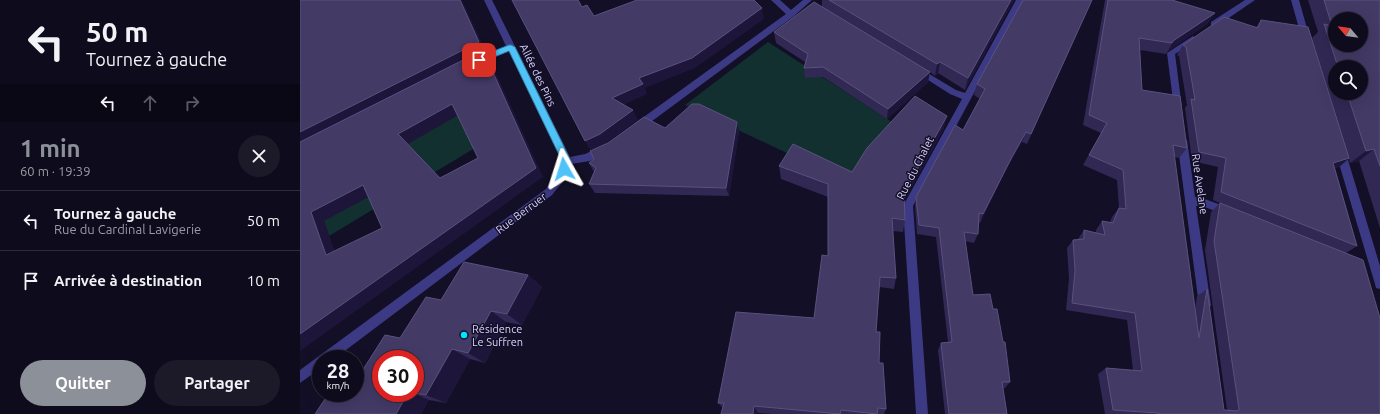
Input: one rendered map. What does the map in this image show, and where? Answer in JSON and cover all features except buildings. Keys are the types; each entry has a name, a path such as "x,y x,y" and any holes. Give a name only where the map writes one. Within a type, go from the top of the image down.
{"street":[{"name":"Allée des Pins","path":"488,0 567,161"},
{"path":"775,0 792,14"},
{"name":"Rue du Chalet","path":"922,414 908,206 1020,0"},
{"path":"1179,116 1171,53 1251,0"},
{"path":"1295,0 1310,51"},
{"path":"628,134 809,3"},
{"path":"465,68 479,60 511,47"},
{"path":"913,67 953,92 966,97"},
{"name":"Rue Avelane","path":"1181,131 1206,311"},
{"path":"1338,142 1378,272 1380,284"},
{"path":"567,161 587,158 615,143"},
{"name":"Rue Berruer","path":"336,350 549,192 561,177 567,161"},
{"path":"1190,201 1202,202 1239,217"},
{"path":"1363,267 1378,272"},
{"path":"300,377 312,368"}],"green space":[{"path":"768,42 923,142 889,201 685,105"},
{"path":"503,90 518,122 329,236 315,194"}],"place":[{"name":"Résidence Le Suffren","path":"464,335"}],"route":[{"path":"479,60 511,47 567,161 564,169"}]}
